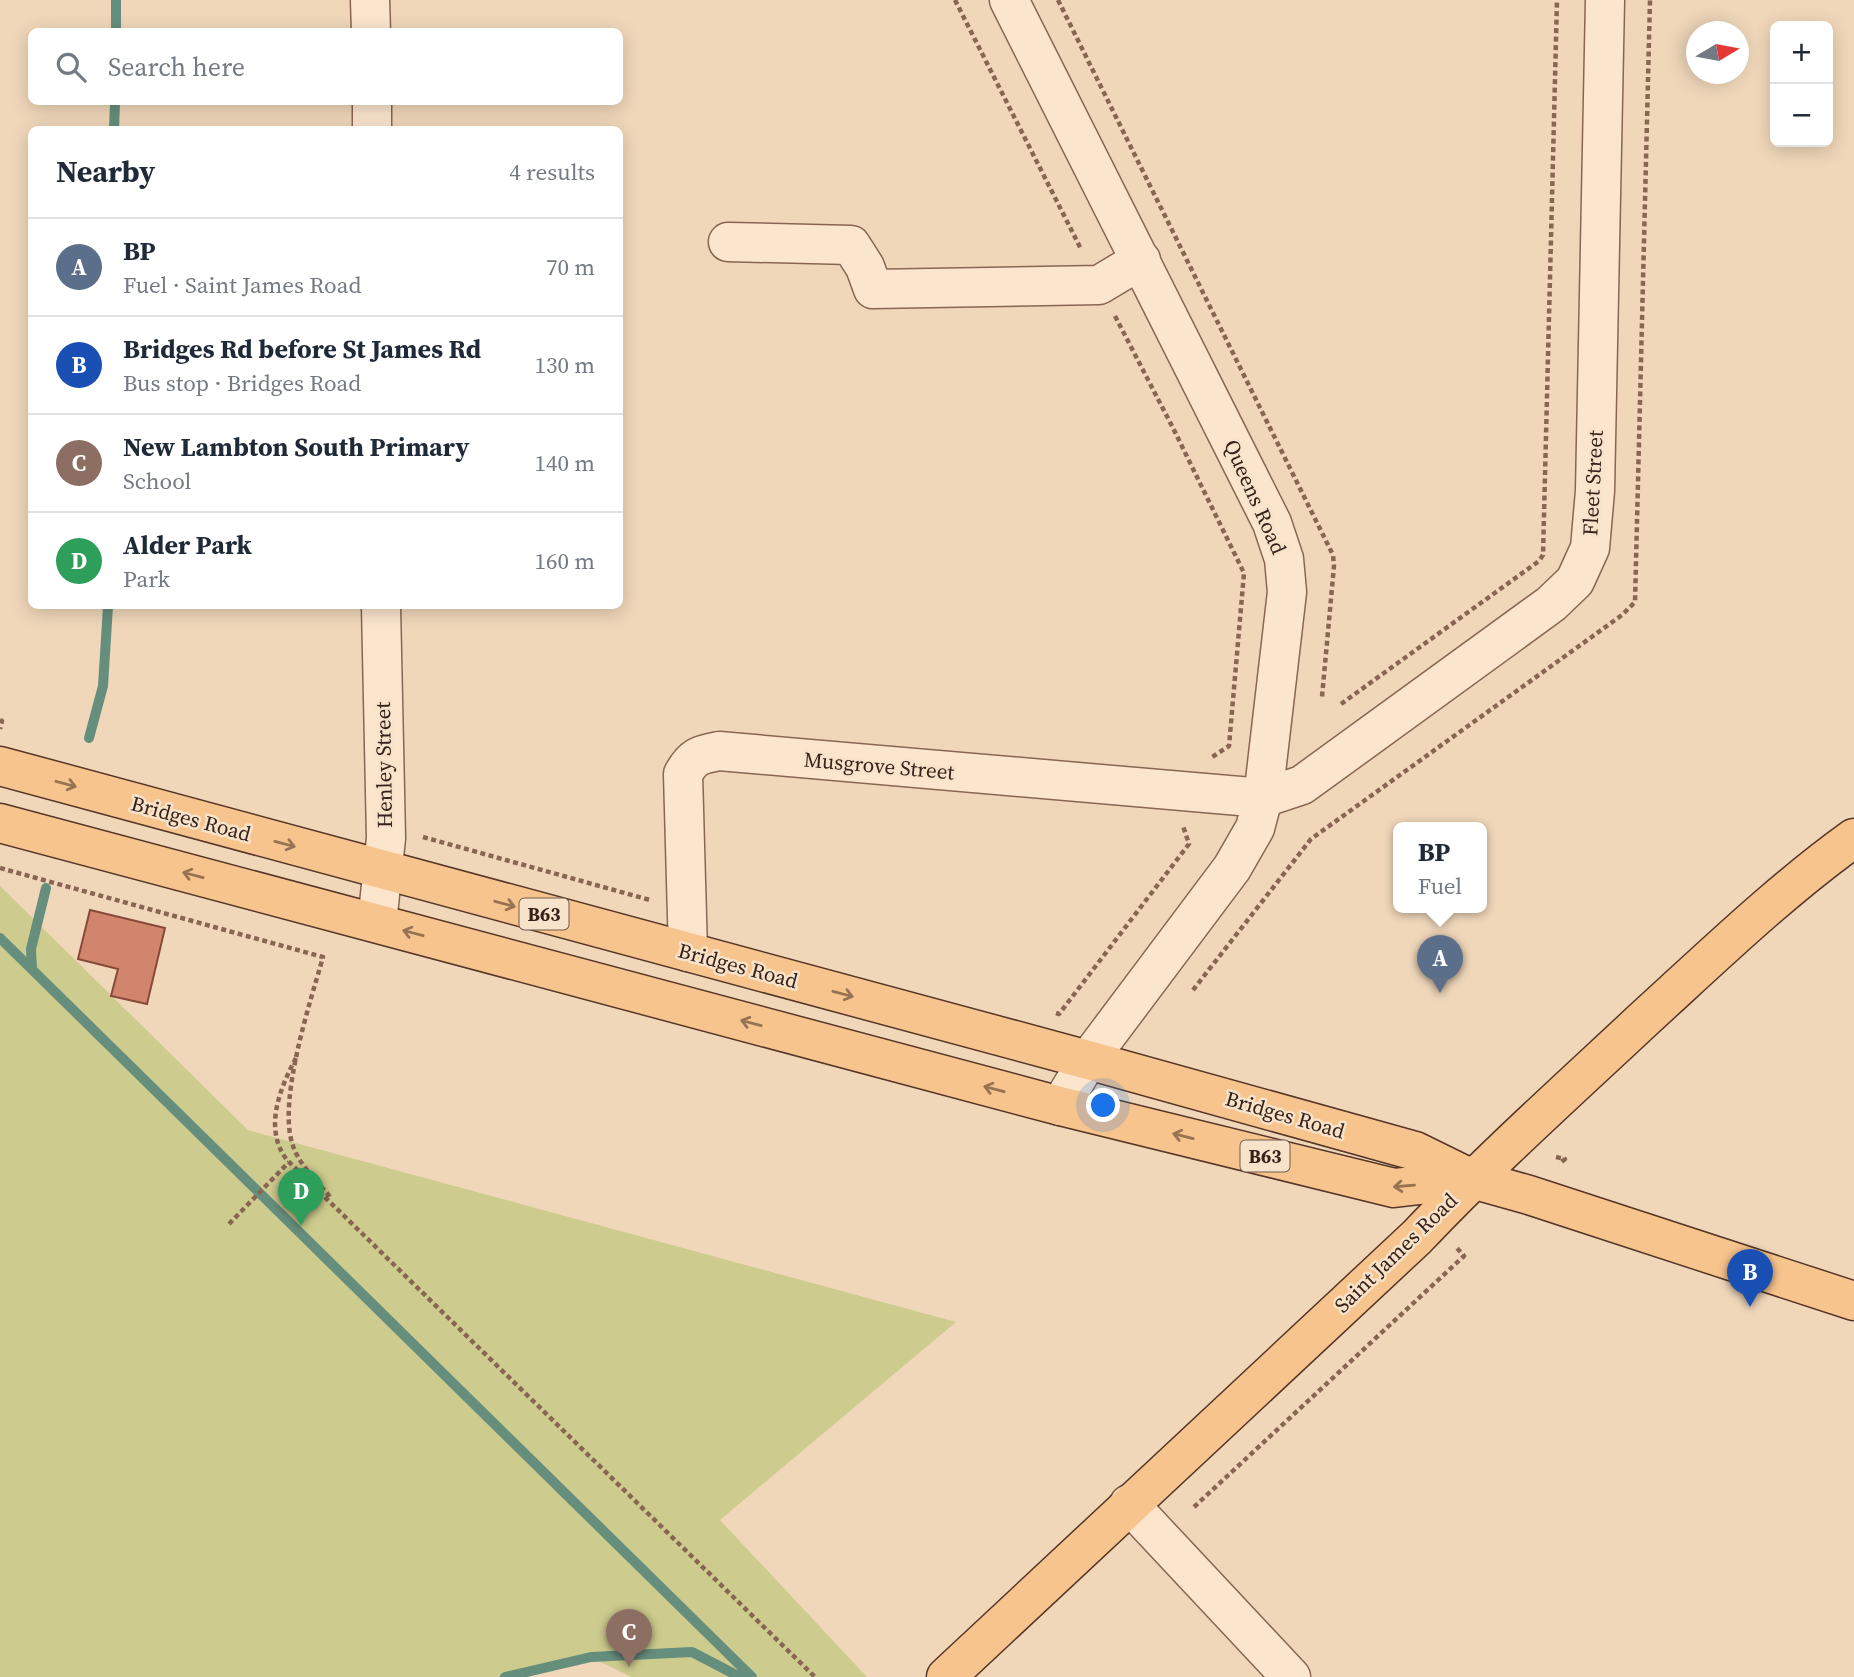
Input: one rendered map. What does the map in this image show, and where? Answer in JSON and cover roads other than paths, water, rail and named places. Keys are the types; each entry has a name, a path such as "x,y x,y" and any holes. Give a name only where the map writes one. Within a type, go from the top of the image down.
{"main road":[{"name":"Bridges Road","path":"0,766 1415,1151 1472,1179 1854,1301"},
{"name":"Bridges Road","path":"0,823 1060,1106 1394,1188 1472,1179"},
{"name":"Saint James Road","path":"946,1677 1417,1237 1472,1179 1738,933 1789,888 1854,838"}],"street":[{"path":"370,0 371,28"},
{"name":"Queens Road","path":"1009,0 1272,523 1284,559 1287,592 1263,798 1255,828 1231,868 1088,1060 1060,1106"},
{"name":"Fleet Street","path":"1263,798 1303,785 1551,604 1575,582 1590,548 1595,491 1605,0"},
{"path":"372,105 372,126"},
{"path":"728,242 851,245 865,267 873,289 1099,285 1141,260"},
{"name":"Henley Street","path":"377,923 384,872 386,828 382,609"},
{"name":"Musgrove Street","path":"688,952 683,774 689,762 700,755 719,751 1263,798"},
{"path":"1129,1504 1291,1677"}],"waterway":[{"path":"116,0 116,28"},
{"path":"114,126 115,105"},
{"path":"89,738 103,686 108,609"},
{"path":"32,969 31,949 46,888"},
{"path":"0,938 752,1677"},
{"path":"505,1677 591,1657 692,1652 740,1677"}],"place":[{"name":"BP","path":"1440,993"},
{"name":"Alder Park","path":"301,1226"},
{"name":"Bridges Rd before St James Rd","path":"1750,1307"},
{"name":"New Lambton South Primary","path":"629,1667"}]}
